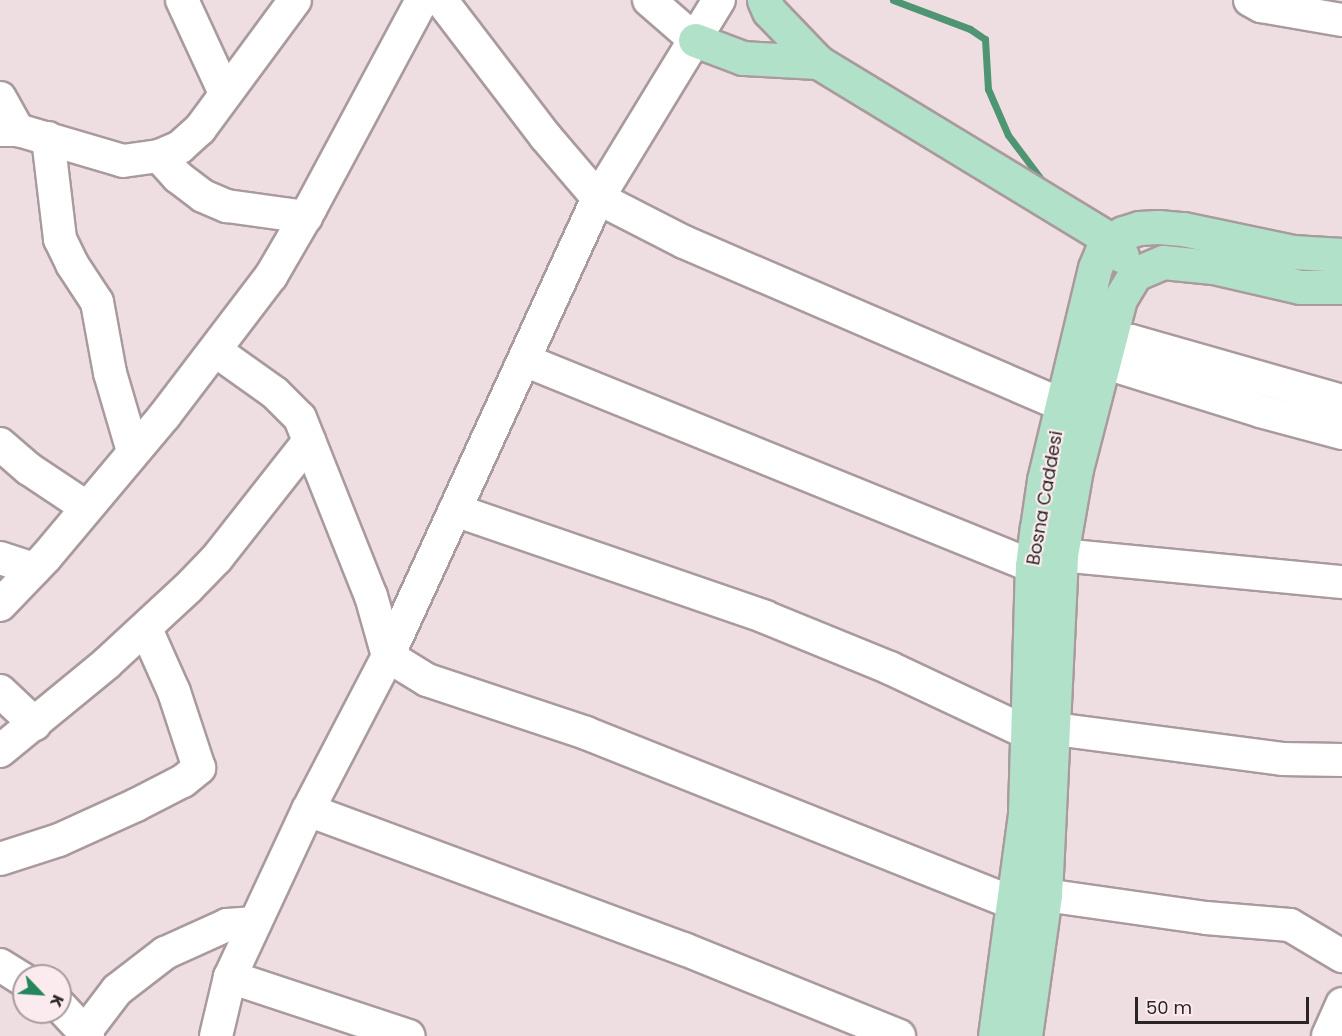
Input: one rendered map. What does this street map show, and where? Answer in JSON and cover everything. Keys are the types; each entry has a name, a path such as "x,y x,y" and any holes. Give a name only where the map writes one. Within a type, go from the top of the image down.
{"main road":[{"path":"764,0 769,11 818,62 1111,240 1135,274 1163,262 1179,262 1300,287 1342,287"},
{"path":"695,40 743,58 818,62"},
{"path":"1111,240 1139,228 1158,227 1183,229 1293,252 1342,255"},
{"name":"Bosna Caddesi","path":"1025,1036 1030,899 1041,731 1046,560 1044,480 1095,268 1102,251 1111,240"},
{"name":"Bosna Caddesi","path":"1046,560 1076,468 1120,299 1135,274"},
{"name":"Bosna Caddesi","path":"995,1036 1030,899"}],"street":[{"path":"182,0 225,93"},
{"path":"0,98 9,130 48,138 123,161 159,156 180,147 200,129 296,0"},
{"path":"0,605 34,569 216,351 271,276 306,217 422,0"},
{"path":"441,0 545,136 598,198 684,242 1062,405"},
{"path":"649,0 695,40"},
{"path":"216,1036 230,977 308,810 388,656 598,198 719,0"},
{"path":"1259,2 1342,20"},
{"path":"48,138 60,239 72,264 97,302 110,373 133,450"},
{"path":"159,156 178,177 203,196 227,206 306,217"},
{"path":"1106,350 1131,341 1342,401"},
{"path":"1106,350 1260,411 1342,433"},
{"path":"216,351 275,393 300,418 371,596 388,656 426,680 586,733 1030,899 1290,925 1342,956"},
{"path":"524,360 1046,560 1342,582"},
{"path":"0,751 146,629 217,558 309,441"},
{"path":"0,444 29,469 86,507"},
{"path":"455,510 765,617 1041,731 1282,759 1342,760"},
{"path":"0,558 34,569"},
{"path":"0,859 58,840 136,805 183,781 199,768 174,692 146,629"},
{"path":"0,691 35,724"},
{"path":"308,810 684,949 899,1036"},
{"path":"72,1018 87,1034 117,990 165,953 227,925 255,923"},
{"path":"230,977 408,1036"},
{"path":"1328,1036 1342,1004"}],"waterway":[{"path":"893,0 970,29 985,39 988,89 1008,135 1044,183"}]}
